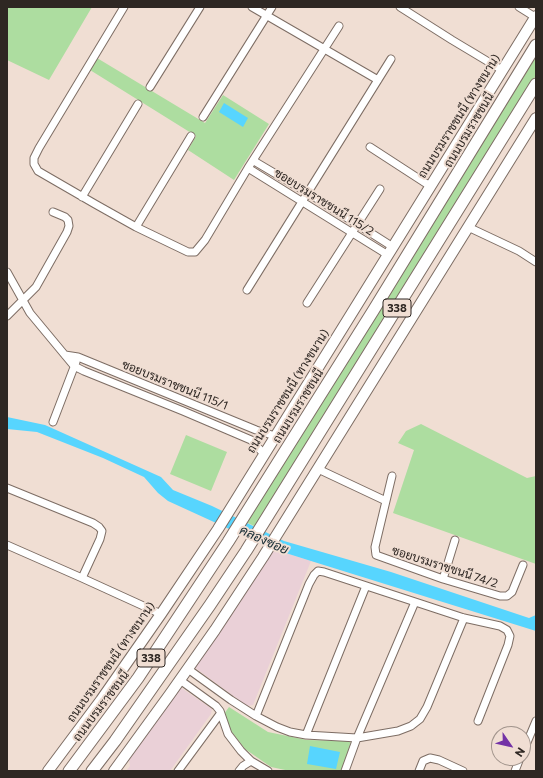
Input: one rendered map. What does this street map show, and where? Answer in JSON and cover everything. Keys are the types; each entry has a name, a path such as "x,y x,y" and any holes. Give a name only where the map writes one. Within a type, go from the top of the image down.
{"highway":[{"name":"ถนนบรมราชชนนี","path":"68,771 138,678 228,542 373,311 536,45"},
{"name":"338","path":"92,771 116,741 246,551 536,84"}],"main road":[{"name":"ถนนบรมราชชนนี (ทางขนาน)","path":"48,771 101,700 218,529 536,17"},
{"name":"338","path":"114,771 188,669 276,537 536,118"}],"street":[{"path":"124,7 39,148 34,158 34,164 38,171 82,197 136,227 188,252 195,252 205,240 248,168 254,161 339,26"},
{"path":"150,88 200,7"},
{"path":"252,7 378,80"},
{"path":"203,117 272,7"},
{"path":"400,7 502,70"},
{"path":"519,7 536,17"},
{"path":"246,290 303,202 391,59"},
{"path":"82,197 138,104"},
{"path":"136,227 191,136"},
{"path":"370,147 430,186"},
{"name":"ซอยบรมราชชนนี 115/2","path":"254,161 357,224 390,251"},
{"name":"ซอยบรมราชชนนี 115/2","path":"248,168 352,232 390,251"},
{"path":"307,303 380,189"},
{"path":"7,316 36,287 67,232 69,226 68,220 65,217 53,212"},
{"path":"468,227 519,251 536,262"},
{"name":"ซอยบรมราชชนนี 115/1","path":"7,272 30,313 74,366 251,440 264,454"},
{"name":"ซอยบรมราชชนนี 115/1","path":"66,355 78,357 256,430 275,436"},
{"path":"53,422 78,357"},
{"path":"119,385 122,375"},
{"path":"174,408 178,398"},
{"path":"251,440 256,430"},
{"path":"318,469 386,501 392,476"},
{"path":"7,488 93,523 99,527 102,531 82,578"},
{"name":"ซอยบรมราชชนนี 74/2","path":"386,501 375,547 376,555 443,579 500,596 507,596 512,592 523,565"},
{"path":"443,579 455,540"},
{"path":"7,546 161,614"},
{"path":"256,716 314,575 318,571 464,618 500,626 507,630 510,636 508,645 478,721"},
{"path":"306,735 366,586"},
{"path":"345,771 357,738 415,602"},
{"path":"188,669 256,716 290,732 306,735 357,738 398,731 411,726 420,718 427,707 464,618"},
{"path":"180,680 216,706 220,711 228,734 241,751 251,761 268,771"},
{"path":"216,706 224,695"},
{"path":"178,771 220,714"},
{"path":"531,733 536,721"},
{"path":"418,771 423,761 430,758 439,760 463,771"},
{"path":"239,771 243,766 251,761"}],"shaded area":[{"path":"273,549 311,561 253,705 247,706 194,667"},
{"path":"180,687 212,709 211,714 170,771 126,771 130,766 129,760"}],"green space":[{"path":"7,7 92,7 49,80 7,60"},
{"path":"536,57 536,75 256,527 246,522"},
{"path":"97,58 205,123 223,95 269,124 234,180 188,150 196,136 90,70"},
{"path":"421,424 527,478 536,476 536,564 393,513 414,450 398,443 406,431"},
{"path":"186,435 227,452 211,491 170,474"},
{"path":"229,707 268,732 307,740 351,741 343,770 290,771 271,767 245,749 221,718"}],"water":[{"path":"224,103 248,118 243,127 219,112"},
{"name":"คลองซอย","path":"7,417 45,425 161,477 173,490 212,506 284,541 391,572 529,618 536,615 536,631 273,549 168,501 158,493 144,477 103,458 37,432 7,429"},
{"path":"310,746 340,752 336,769 307,764"}]}
